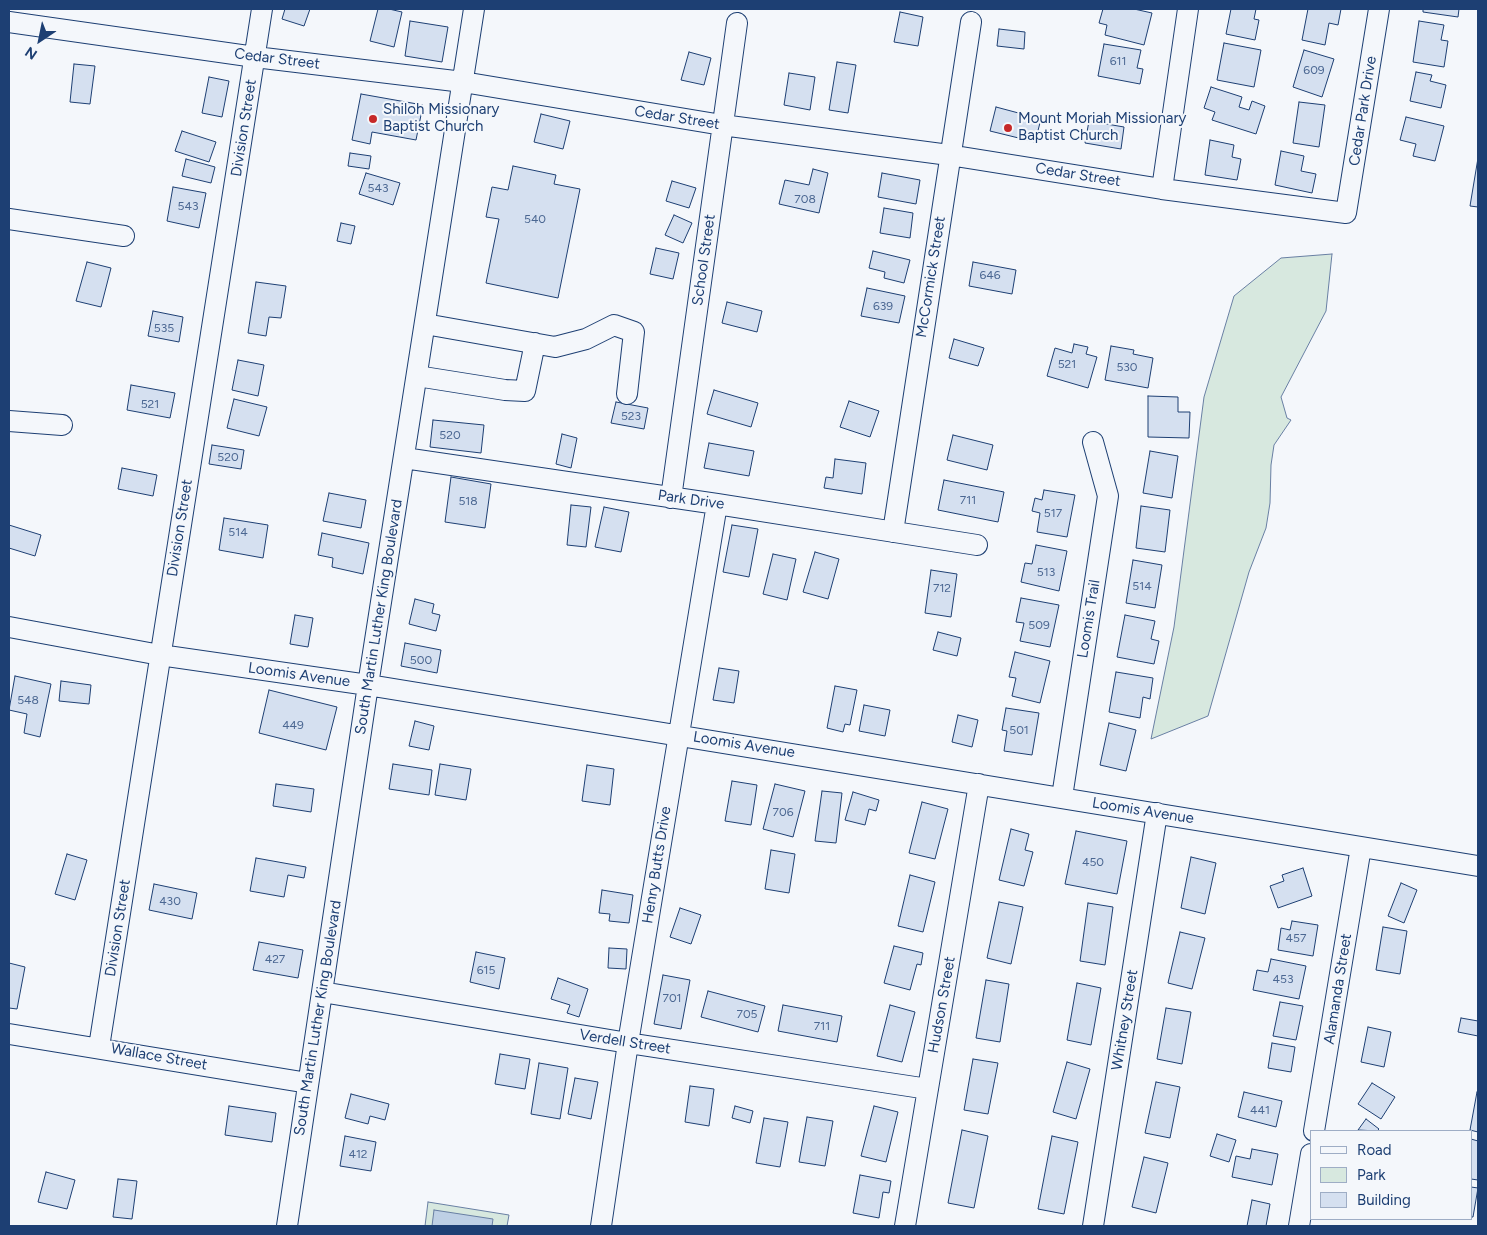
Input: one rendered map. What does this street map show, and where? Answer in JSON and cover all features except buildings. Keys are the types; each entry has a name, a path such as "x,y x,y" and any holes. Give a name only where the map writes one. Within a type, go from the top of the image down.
{"street":[{"name":"Division Street","path":"99,1047 262,9"},
{"name":"South Martin Luther King Boulevard","path":"287,1226 368,685 474,9"},
{"path":"1162,189 1188,9"},
{"name":"Cedar Park Drive","path":"1346,213 1379,9"},
{"name":"Cedar Street","path":"9,22 255,57 463,82 722,125 949,155 1162,189 1346,213"},
{"name":"McCormick Street","path":"893,532 949,155 971,22"},
{"name":"School Street","path":"671,498 737,23"},
{"path":"9,219 124,236"},
{"path":"425,324 554,347 586,339 614,325 634,332 627,394"},
{"path":"417,376 505,390 525,391 534,343"},
{"path":"9,421 62,425"},
{"name":"Loomis Trail","path":"1062,798 1108,496 1093,442"},
{"name":"Park Drive","path":"404,458 977,544"},
{"name":"Henry Butts Drive","path":"601,1226 628,1043 717,504"},
{"name":"Loomis Avenue","path":"9,627 160,655 368,685 678,734 1478,866"},
{"name":"Hudson Street","path":"905,1226 979,784"},
{"name":"Whitney Street","path":"1093,1226 1156,813"},
{"name":"Alamanda Street","path":"1314,1130 1361,847"},
{"name":"Verdell Street","path":"322,992 628,1043 928,1089"},
{"name":"Wallace Street","path":"9,1034 99,1047 308,1083"},
{"path":"1299,1226 1310,1160"}],"green space":[{"path":"1332,254 1326,311 1281,397 1287,418 1291,420 1274,445 1271,465 1270,503 1266,528 1249,572 1208,716 1151,739 1174,627 1204,397 1234,296 1281,258"},
{"path":"428,1202 509,1215 507,1226 425,1226"}],"water":[{"path":"434,1210 493,1219 492,1226 432,1226"}],"place":[{"name":"Shiloh Missionary Baptist Church","path":"373,119"},
{"name":"Mount Moriah Missionary Baptist Church","path":"1008,128"}]}
